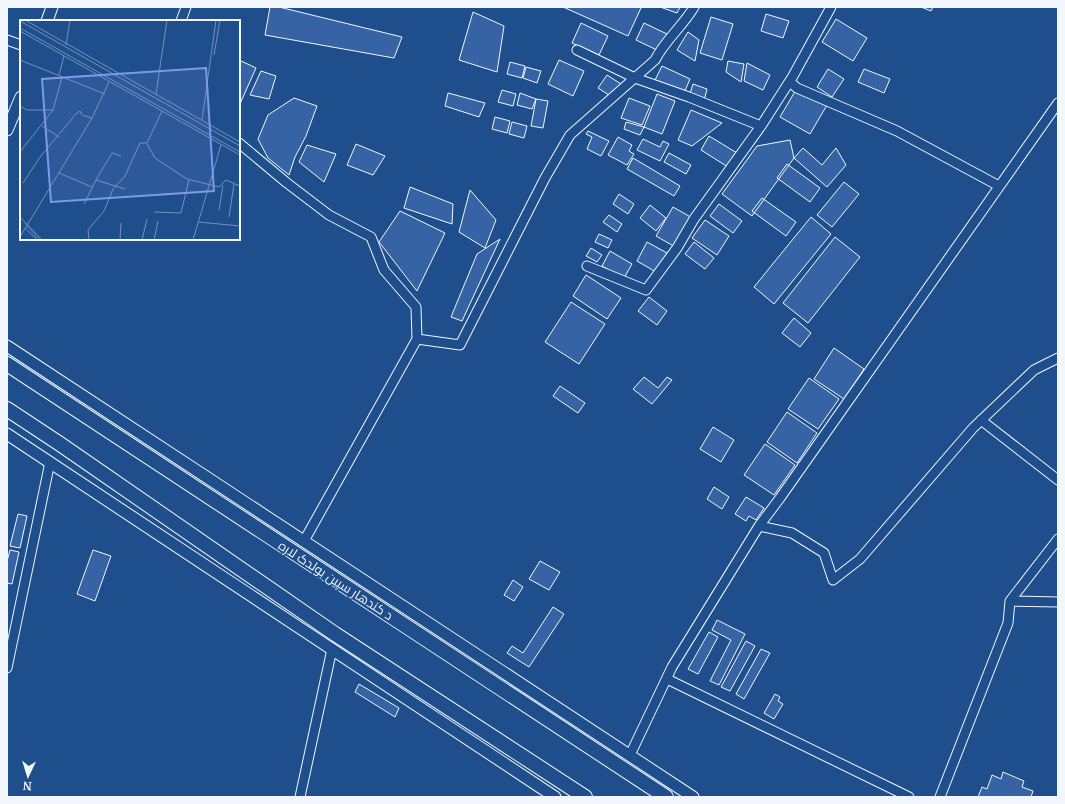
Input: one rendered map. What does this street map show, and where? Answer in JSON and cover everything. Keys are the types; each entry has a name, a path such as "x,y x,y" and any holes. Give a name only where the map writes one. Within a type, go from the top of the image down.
{"highway":[{"name":"د کندهار سپین بولدک لاره","path":"7,364 666,797"},
{"path":"7,409 335,634 585,797"}],"street":[{"path":"47,20 52,7"},
{"path":"181,20 186,7"},
{"path":"417,339 460,345 545,178 570,135 655,60 659,52 694,7"},
{"path":"587,266 646,290 677,248 694,219 761,126 790,82 830,7"},
{"path":"7,40 20,45"},
{"path":"577,50 635,78 689,97 761,126"},
{"path":"790,82 797,88 897,131 999,186"},
{"path":"7,130 20,99"},
{"path":"630,756 672,667 759,526 1058,102"},
{"path":"240,144 330,216 371,237 384,270 416,307 417,339 304,541"},
{"path":"7,346 693,797"},
{"path":"759,526 792,533 824,553 833,580 860,560 981,420 1034,370 1058,358"},
{"path":"981,420 1058,480"},
{"path":"7,434 555,797"},
{"path":"7,668 50,462"},
{"path":"940,797 1008,623 1010,601 1058,539"},
{"path":"1010,601 1058,602"},
{"path":"300,797 332,649"},
{"path":"667,678 909,797"}],"building":[{"path":"270,7 279,7 402,37 394,58 265,35"},
{"path":"563,7 640,7 641,8 628,36"},
{"path":"660,7 680,7 677,13"},
{"path":"921,7 933,7 931,11"},
{"path":"473,12 504,26 497,72 459,60"},
{"path":"766,14 789,21 783,38 761,31"},
{"path":"711,17 733,24 722,60 700,53"},
{"path":"836,19 867,38 853,61 822,42"},
{"path":"581,23 608,36 599,55 572,43"},
{"path":"644,23 667,34 659,51 636,40"},
{"path":"688,32 699,40 695,61 677,50"},
{"path":"240,60 256,68 240,104"},
{"path":"559,60 584,71 573,96 548,84"},
{"path":"728,61 744,64 741,82 726,72"},
{"path":"510,62 525,66 522,78 507,74"},
{"path":"747,63 770,75 763,90 744,81"},
{"path":"662,66 690,79 684,93 655,80"},
{"path":"526,67 541,71 537,83 523,78"},
{"path":"828,69 844,79 832,97 817,87"},
{"path":"864,69 890,79 884,93 858,82"},
{"path":"261,71 276,76 269,99 250,95"},
{"path":"607,75 621,84 612,97 598,88"},
{"path":"693,84 707,89 704,101 689,97"},
{"path":"797,88 827,105 810,134 780,117"},
{"path":"502,90 516,94 513,106 498,102"},
{"path":"448,93 485,103 479,117 445,106"},
{"path":"520,93 536,99 532,109 517,105"},
{"path":"657,94 675,101 662,134 644,127"},
{"path":"294,98 317,106 306,136 295,157 289,175 268,158 258,139 268,115"},
{"path":"629,98 650,106 642,125 621,118"},
{"path":"536,99 548,101 543,128 531,126"},
{"path":"691,110 722,123 692,146 678,140"},
{"path":"495,117 510,121 507,133 492,129"},
{"path":"512,122 527,126 524,138 509,134"},
{"path":"626,122 644,127 640,135 624,129"},
{"path":"588,131 609,141 601,156 587,149 592,137 586,134"},
{"path":"709,136 737,153 728,167 701,150"},
{"path":"618,137 632,145 629,151 634,154 627,165 608,155"},
{"path":"643,139 660,147 663,141 669,144 660,161 637,150"},
{"path":"790,140 794,158 752,216 722,194 757,146"},
{"path":"356,144 385,156 373,175 347,165"},
{"path":"307,145 336,154 324,182 299,162"},
{"path":"803,148 822,165 836,148 846,165 827,187 794,158"},
{"path":"669,153 691,165 686,174 664,162"},
{"path":"633,158 680,186 674,196 627,169"},
{"path":"787,164 820,188 810,202 777,178"},
{"path":"844,182 859,194 832,227 817,215"},
{"path":"410,187 453,204 452,224 404,208"},
{"path":"470,190 496,220 485,248 459,232"},
{"path":"619,194 634,204 628,214 613,204"},
{"path":"762,198 796,222 786,236 752,211"},
{"path":"719,204 742,221 733,233 710,216"},
{"path":"650,205 666,218 656,231 640,218"},
{"path":"673,207 694,219 677,248 656,236"},
{"path":"400,211 445,233 417,291 379,242"},
{"path":"609,215 622,224 617,232 603,222"},
{"path":"811,217 831,234 774,304 754,287"},
{"path":"705,220 729,236 717,255 692,238"},
{"path":"599,234 612,240 608,248 595,242"},
{"path":"835,237 860,257 808,323 783,303"},
{"path":"500,239 462,321 451,317 477,254"},
{"path":"647,242 667,253 656,272 637,261"},
{"path":"694,242 714,258 705,269 685,254"},
{"path":"591,248 602,255 597,262 586,256"},
{"path":"610,251 632,264 624,278 602,266"},
{"path":"586,275 621,298 607,319 573,296"},
{"path":"649,297 667,311 657,325 638,311"},
{"path":"571,302 605,324 579,364 545,342"},
{"path":"794,318 811,333 800,347 782,333"},
{"path":"834,348 864,369 844,399 814,379"},
{"path":"644,377 658,388 667,377 672,380 652,404 633,389"},
{"path":"809,378 839,399 818,429 788,409"},
{"path":"560,386 585,403 578,413 553,396"},
{"path":"787,412 817,433 797,463 767,442"},
{"path":"713,427 734,440 721,462 700,449"},
{"path":"765,444 795,465 774,495 744,475"},
{"path":"714,487 729,497 722,509 707,499"},
{"path":"746,497 764,508 756,520 749,516 746,521 735,514"},
{"path":"18,514 27,516 20,548 10,546"},
{"path":"10,550 19,552 12,584 7,583 7,561"},
{"path":"93,550 111,556 95,601 77,594"},
{"path":"540,561 560,572 549,590 529,579"},
{"path":"513,580 523,587 514,601 504,595"},
{"path":"553,607 564,614 529,667 507,653 512,646 523,653"},
{"path":"717,620 745,634 719,685 710,681 731,640 712,630"},
{"path":"709,632 718,637 698,674 688,669"},
{"path":"746,641 755,646 730,691 721,687"},
{"path":"761,649 770,653 744,699 736,694"},
{"path":"359,684 399,708 395,717 355,692"},
{"path":"775,694 780,697 778,701 783,704 774,719 764,713"},
{"path":"1003,772 1024,781 1022,787 1033,791 1031,797 978,797 982,787 987,789 992,775 1001,779"}]}
